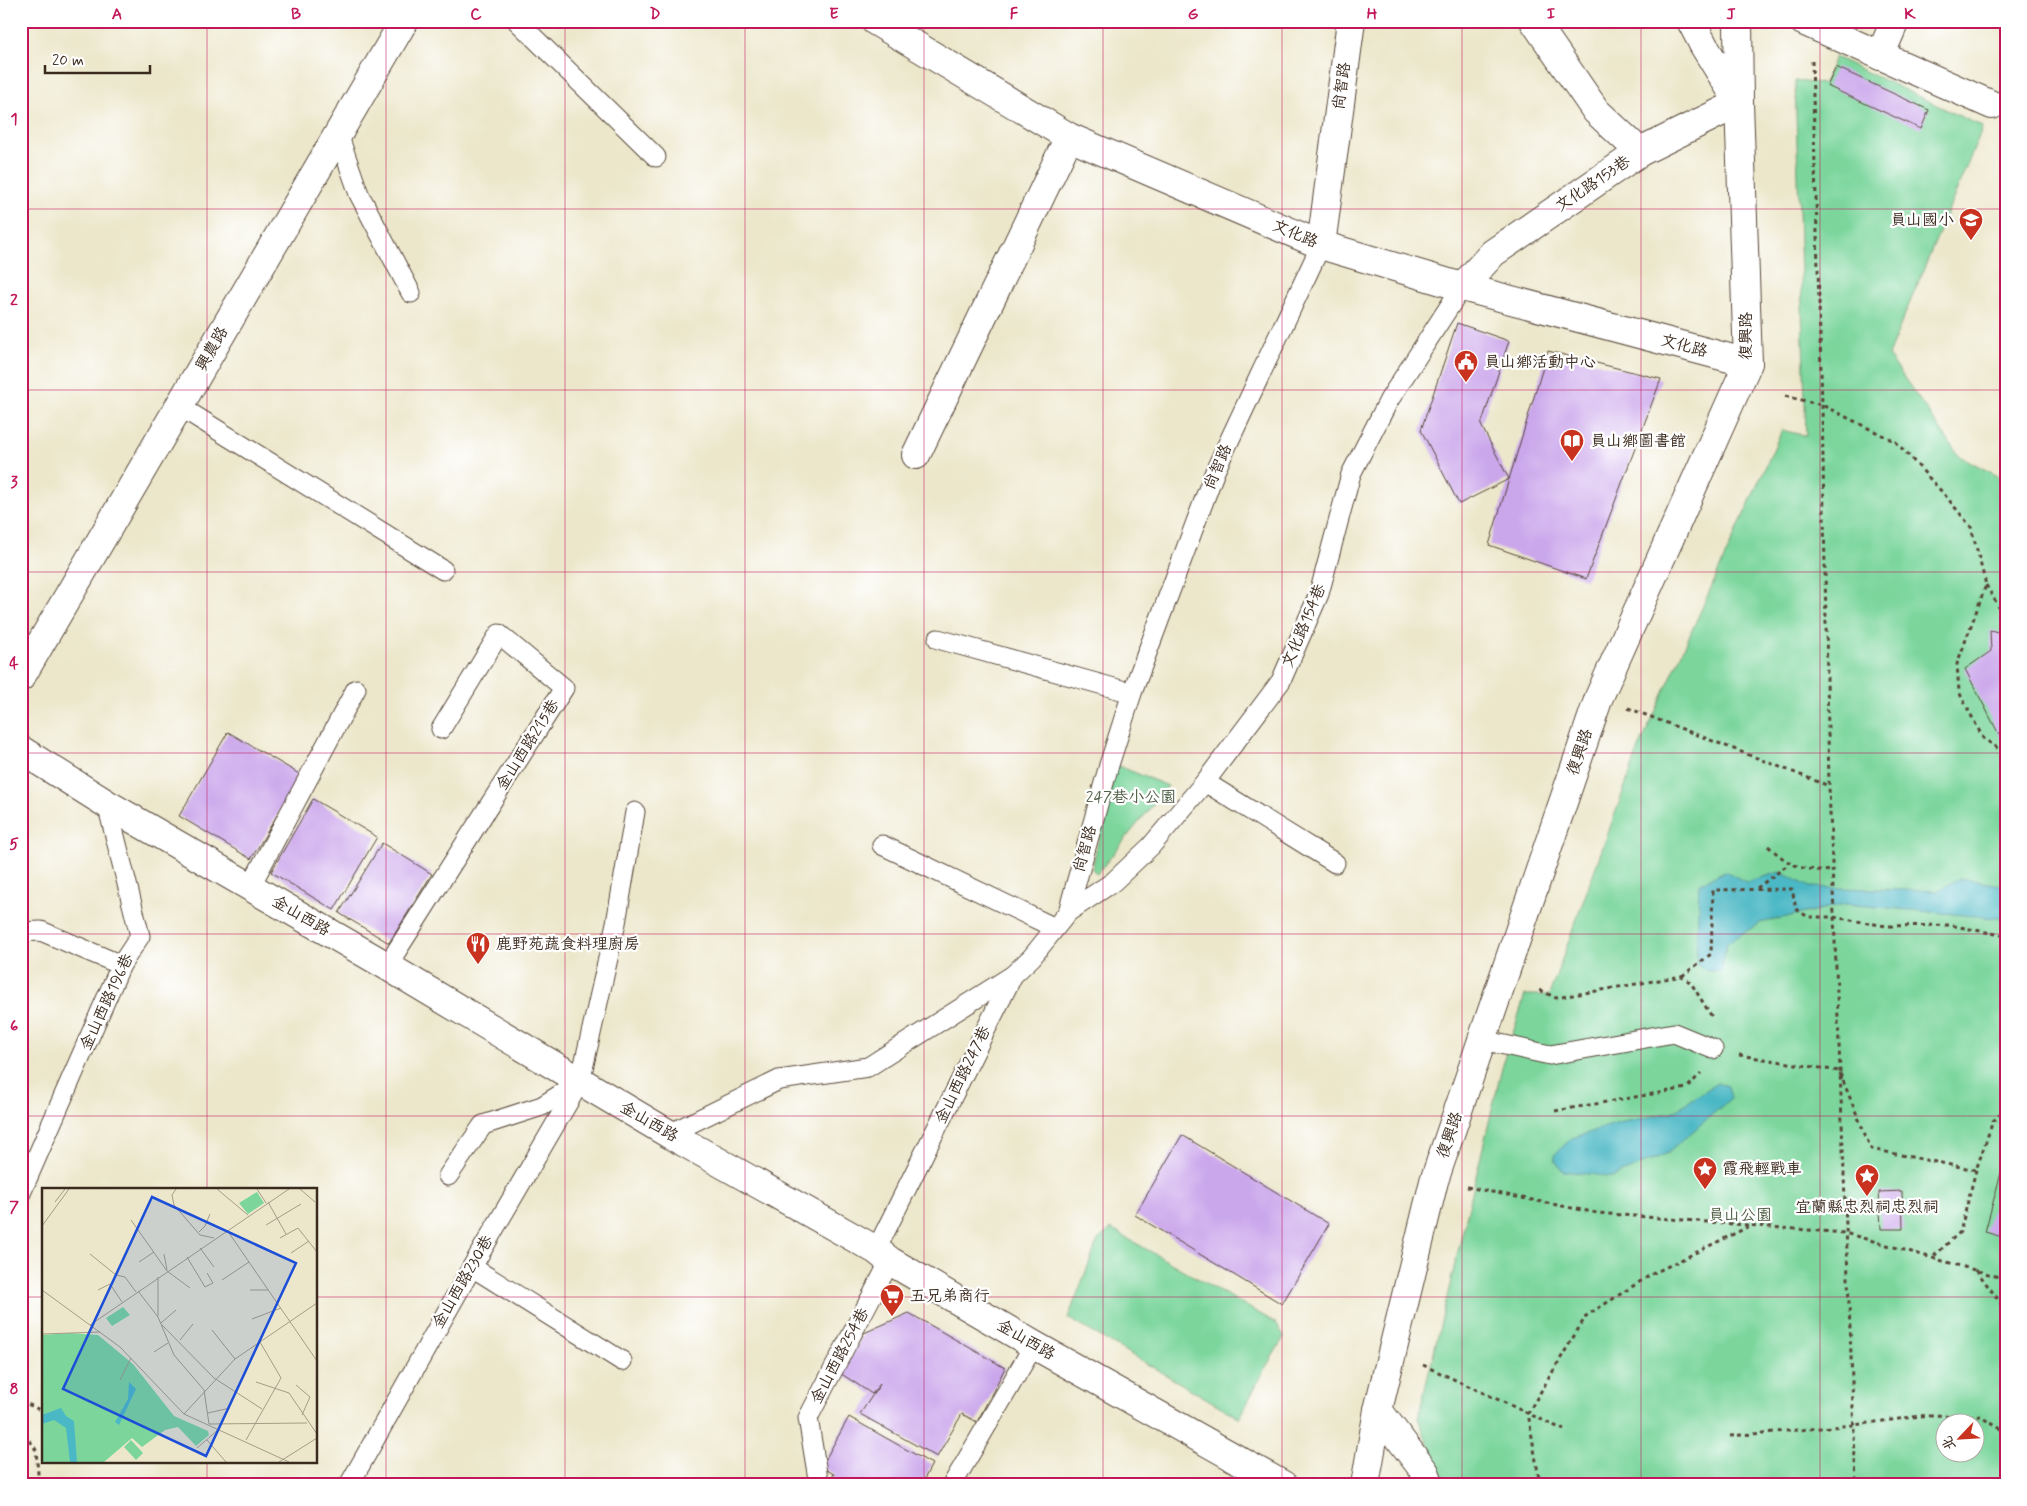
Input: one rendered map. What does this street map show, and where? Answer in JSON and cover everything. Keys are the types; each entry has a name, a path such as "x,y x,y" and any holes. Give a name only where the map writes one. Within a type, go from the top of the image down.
{"street":[{"name":"興農路","path":"21,677 404,21"},
{"name":"文化路","path":"875,21 1069,137 1321,245 1462,287 1748,363"},
{"name":"尚智路","path":"1321,245 1351,21"},
{"path":"1534,21 1596,111 1640,152"},
{"path":"1692,21 1704,46 1739,103"},
{"name":"復興路","path":"1365,1485 1378,1410 1434,1181 1599,696 1748,363 1738,21"},
{"path":"1804,21 1992,105"},
{"path":"1880,56 1895,21"},
{"name":"文化路153巷","path":"1462,287 1493,253 1640,152 1739,103"},
{"path":"916,455 1069,137"},
{"name":"金山西路","path":"21,750 107,804 387,966 669,1134 883,1255 1034,1345 1283,1485"},
{"path":"1378,1410 1425,1472 1430,1485"}],"lane":[{"path":"517,21 656,157"},
{"path":"338,134 359,194 410,293"},
{"name":"尚智路","path":"1068,912 1109,765 1132,693 1215,472 1321,245"},
{"name":"文化路154巷","path":"1068,912 1113,882 1152,846 1205,782 1281,681 1319,594 1351,474 1389,400 1462,287"},
{"path":"179,406 443,570"},
{"name":"金山西路215巷","path":"387,966 564,688 499,634 441,729"},
{"path":"938,639 1132,693"},
{"path":"250,887 356,689"},
{"path":"1205,782 1335,863"},
{"name":"金山西路196巷","path":"21,1193 121,965 140,936 107,804"},
{"name":"金山西路230巷","path":"350,1485 472,1267 580,1082 616,923 635,812"},
{"path":"882,845 1055,928"},
{"name":"金山西路247巷","path":"883,1255 1013,975 1032,957 1068,912"},
{"path":"21,932 41,931 121,965"},
{"path":"669,1134 779,1080 868,1067 1013,975"},
{"path":"1482,1040 1550,1055 1674,1033 1713,1049"},
{"path":"448,1176 483,1125 542,1106 580,1082"},
{"name":"金山西路254巷","path":"819,1485 808,1418 883,1255"},
{"path":"472,1267 622,1361"},
{"path":"952,1485 1034,1345"}],"path":[{"path":"1805,57 1812,60 1822,405 1831,872 1856,1485"},
{"path":"1785,396 1822,405 1896,442 1944,494 1971,527 1986,585 2000,609 2006,611"},
{"path":"1986,585 1957,664 1959,692 1983,738 2006,754"},
{"path":"1599,696 1829,786"},
{"path":"1768,846 1789,864 1809,870 1831,872"},
{"path":"1756,888 1789,864"},
{"path":"1682,976 1711,954 1713,890 1792,889 1796,909 1808,917 1833,917 1886,926 1949,925 2006,936"},
{"path":"1713,1049 1839,1071"},
{"path":"1839,1071 1871,1149 1976,1170"},
{"path":"1934,1257 1960,1232 1976,1170 1993,1122 2006,1110"},
{"path":"1434,1181 1596,1213 1845,1233 2006,1279"},
{"path":"1540,1485 1528,1413 1586,1316 1652,1274 1753,1225"},
{"path":"1975,1270 2006,1310"},
{"path":"1423,1365 1564,1430"},
{"path":"21,1401 42,1411"},
{"path":"1730,1436 1854,1424 1928,1414 1980,1416 2006,1432"},
{"path":"21,1427 36,1450 39,1485"}],"green space":[{"name":"員山公園","path":"1835,57 1983,127 1888,355 1959,456 2006,480 2006,1485 1444,1485 1418,1418 1502,1068 1525,995 1549,995 1639,748 1782,430 1806,436 1795,81 1824,84"},
{"name":"247巷小公園","path":"1116,765 1168,786 1097,874 1092,869"},
{"path":"1111,1229 1276,1323 1284,1337 1260,1377 1240,1418 1068,1318 1098,1240"}],"water":[{"path":"1725,871 1746,882 1780,872 1810,887 1938,891 1959,878 2006,886 2006,919 1845,904 1760,923 1727,943 1721,971 1706,971 1696,964 1699,884"},
{"path":"1717,1083 1728,1086 1731,1098 1668,1153 1613,1177 1563,1171 1555,1161 1554,1155 1572,1138 1618,1123 1673,1112"}],"building":[{"path":"1836,67 1929,110 1921,129 1827,86"},
{"name":"員山鄉活動中心","path":"1457,323 1509,341 1481,425 1509,479 1459,504 1421,430"},
{"name":"員山鄉圖書館","path":"1548,351 1661,379 1586,579 1489,545"},
{"path":"1990,630 2006,634 2006,748 1965,669 1991,651"},
{"path":"228,732 301,775 251,859 179,816"},
{"path":"313,799 377,837 334,910 271,872"},
{"path":"382,843 432,874 389,943 339,913"},
{"path":"2006,1118 2006,1136 1999,1122"},
{"path":"1182,1135 1329,1224 1282,1304 1135,1215"},
{"path":"2002,1169 2006,1170 2006,1238 1985,1232"},
{"path":"1902,1191 1903,1229 1881,1229 1879,1192"},
{"path":"909,1313 1005,1368 977,1422 962,1414 937,1457 860,1414 880,1384 872,1394 840,1373 864,1333"},
{"path":"849,1417 932,1464 921,1485 828,1485 834,1474 821,1467"}],"place":[{"name":"員山國小","path":"1971,241"},
{"name":"員山鄉活動中心","path":"1466,383"},
{"name":"員山鄉圖書館","path":"1572,462"},
{"name":"鹿野苑蔬食料理廚房","path":"478,965"},
{"name":"霞飛輕戰車","path":"1705,1190"},
{"name":"宜蘭縣忠烈祠忠烈祠","path":"1867,1197"},
{"name":"五兄弟商行","path":"892,1317"}]}
